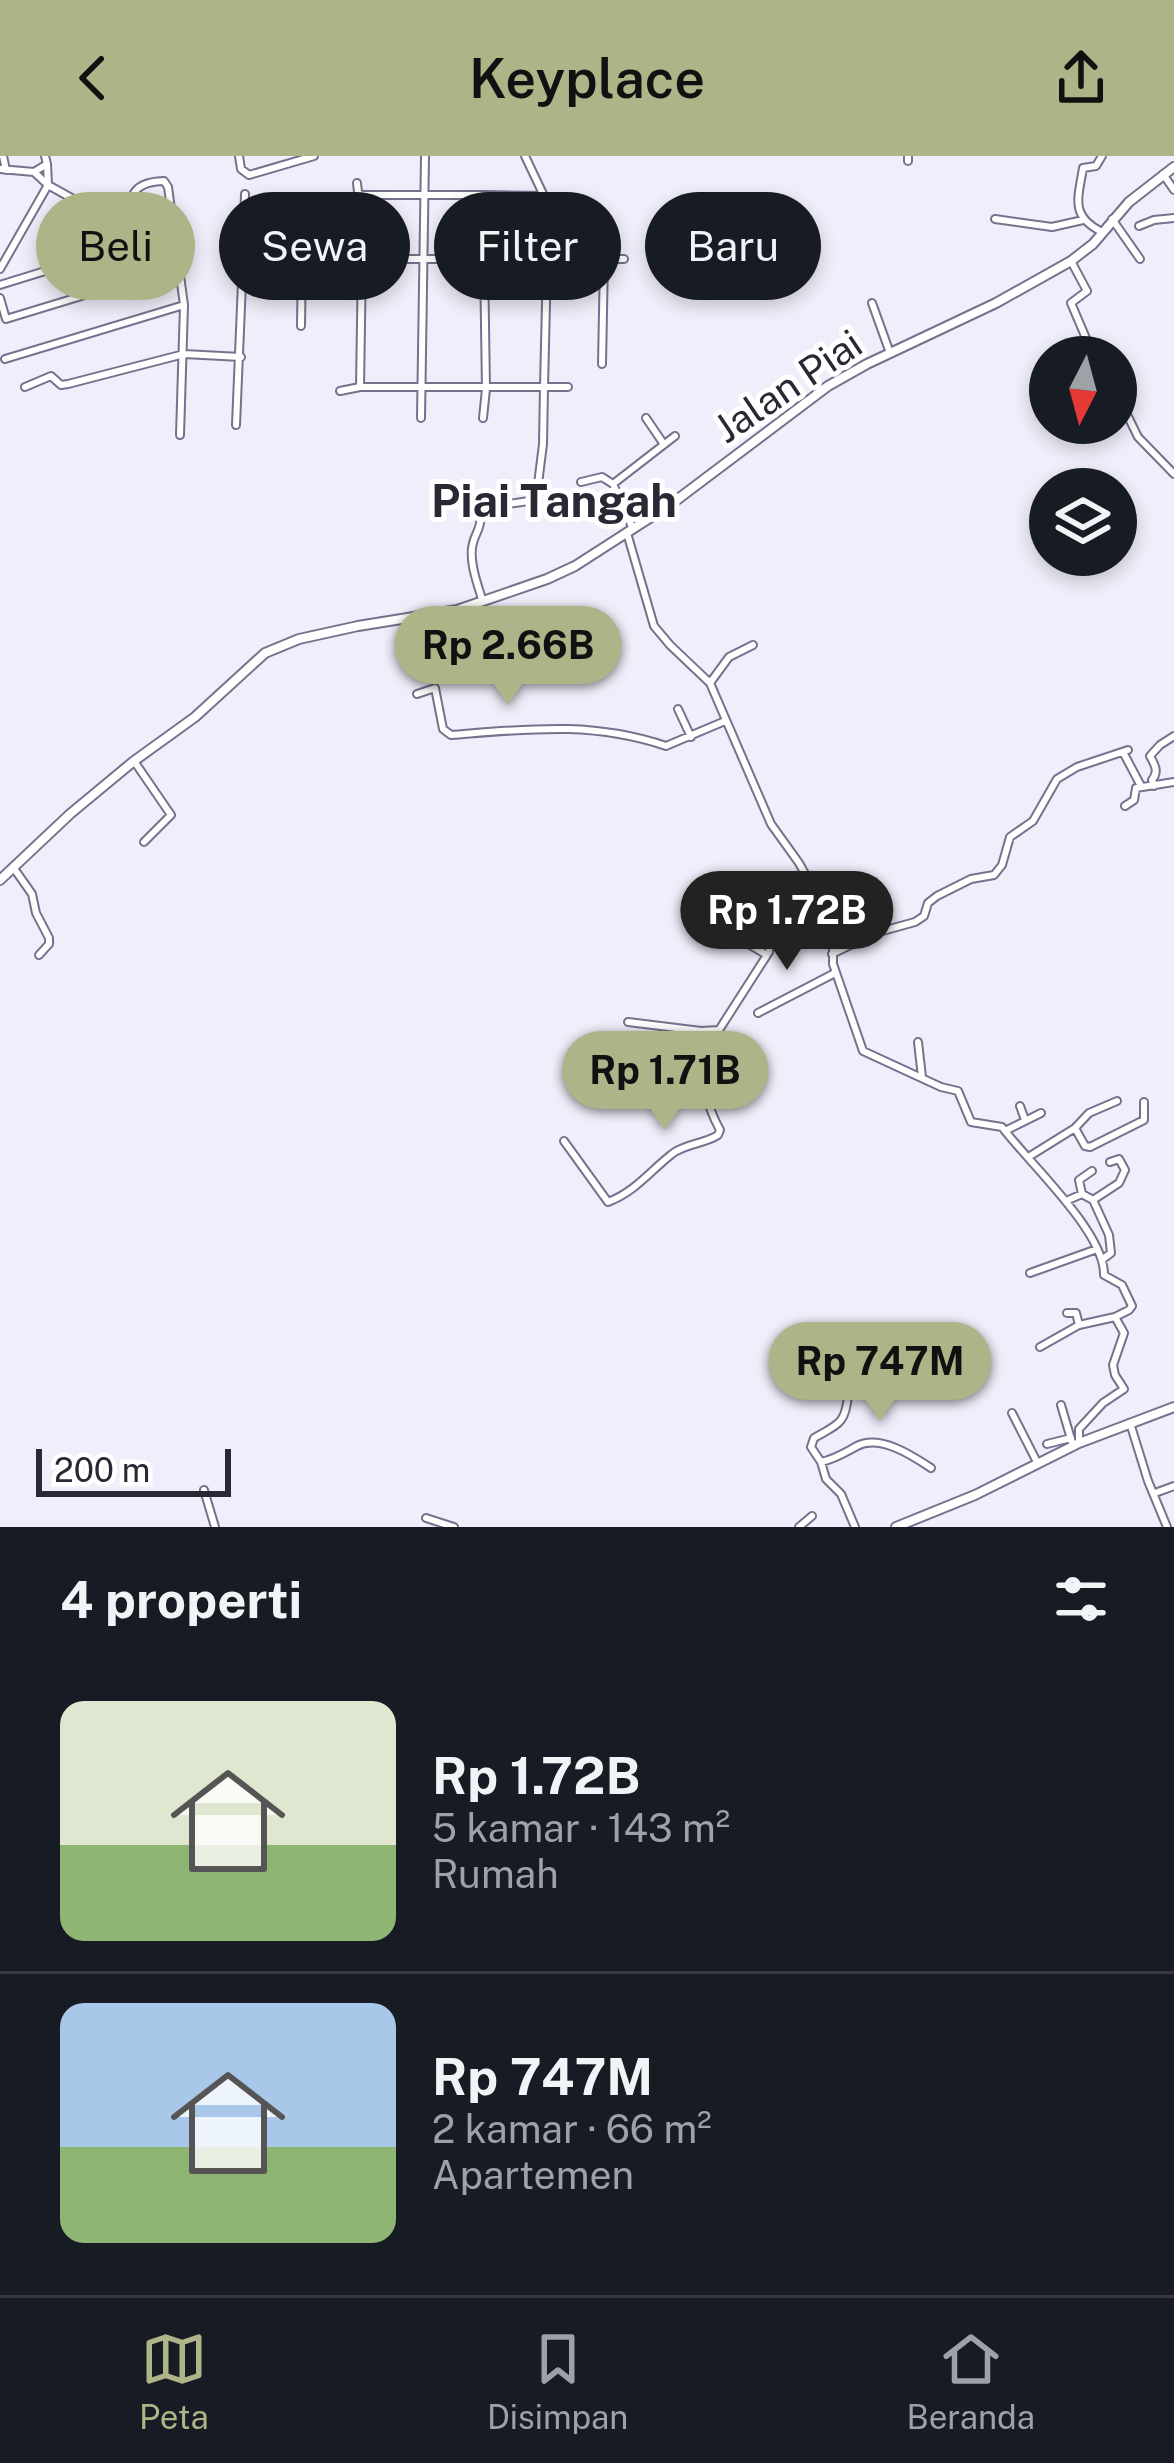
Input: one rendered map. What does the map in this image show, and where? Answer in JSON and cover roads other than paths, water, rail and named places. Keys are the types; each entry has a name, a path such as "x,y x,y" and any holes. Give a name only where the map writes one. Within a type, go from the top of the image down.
{"street":[{"path":"3,156 3,170 34,172 61,192"},
{"path":"239,156 249,175 314,156"},
{"path":"421,418 425,156"},
{"path":"525,156 542,192"},
{"path":"1102,156 1099,164 1083,168 1079,195 1082,220 1102,232"},
{"path":"34,172 46,160"},
{"path":"0,269 48,185 46,160"},
{"name":"Jalan Piai","path":"0,880 38,842 134,760 170,737 256,659 277,647 358,626 442,614 548,580 630,531 828,386 1071,261 1093,244 1129,202 1174,166"},
{"path":"1163,174 1174,190"},
{"path":"135,192 147,184 164,182 169,192"},
{"path":"357,183 361,195 434,196"},
{"path":"1139,226 1174,218"},
{"path":"995,219 1052,227 1082,220"},
{"path":"1112,219 1140,260"},
{"path":"410,259 434,259"},
{"path":"1071,261 1086,287 1087,293 1071,303 1085,336"},
{"path":"0,285 36,274"},
{"path":"0,298 3,320 69,300"},
{"path":"180,434 184,300"},
{"path":"236,425 242,300"},
{"path":"301,300 301,326"},
{"path":"360,387 361,300"},
{"path":"483,418 485,300"},
{"path":"483,602 473,542 482,515 500,505 536,500 546,300"},
{"path":"602,364 603,300"},
{"path":"872,303 890,353"},
{"path":"5,359 184,305"},
{"path":"25,387 48,376 64,385 184,354 241,358"},
{"path":"340,391 360,387 568,387"},
{"path":"646,418 663,443"},
{"path":"1137,435 1174,474"},
{"path":"613,484 675,436"},
{"path":"581,482 602,477 613,484 654,626 710,682 771,824 833,925 836,973 863,1051 941,1088 958,1091 970,1122 1005,1131 1069,1204 1103,1259 1104,1275 1122,1286 1132,1306 1129,1310 1079,1325 1040,1347"},
{"path":"710,682 729,657 753,645"},
{"path":"417,694 436,689 442,729 451,735 571,727 644,737 666,746 725,721"},
{"path":"678,709 691,737"},
{"path":"1154,786 1151,780 1156,767 1150,756 1174,736"},
{"path":"832,954 874,932 915,922 937,896 971,879 994,875 1010,837 1033,820 1057,779 1070,770 1126,751 1142,787"},
{"path":"134,760 171,813 171,819 144,842"},
{"path":"1124,806 1134,800 1136,788 1174,782"},
{"path":"13,867 32,894 49,938 39,955"},
{"path":"628,1022 701,1031 722,1028 770,952 772,928 783,915 789,895 807,882"},
{"path":"746,942 766,955"},
{"path":"758,1013 836,973"},
{"path":"564,1141 608,1202 646,1179 676,1151 713,1139 720,1130 709,1109 701,1031"},
{"path":"918,1042 922,1077"},
{"path":"680,1052 700,1052"},
{"path":"1029,1156 1075,1128 1089,1113 1117,1101"},
{"path":"1075,1128 1090,1147 1145,1119 1144,1102"},
{"path":"1020,1106 1025,1120"},
{"path":"1005,1131 1041,1113"},
{"path":"1093,1200 1119,1183 1125,1173 1119,1159 1110,1162"},
{"path":"1092,1171 1079,1180 1082,1194 1093,1200 1112,1244 1111,1253 1103,1259"},
{"path":"1059,1211 1082,1194"},
{"path":"1030,1273 1097,1249"},
{"path":"1067,1313 1076,1313 1079,1325"},
{"path":"1074,1442 1079,1429 1103,1403 1124,1389 1113,1365 1124,1333 1114,1317"},
{"path":"848,1394 842,1420 811,1444 826,1480 841,1494 855,1527"},
{"path":"1061,1405 1074,1442"},
{"path":"896,1527 975,1495 1074,1442 1174,1407"},
{"path":"1012,1413 1036,1462"},
{"path":"1130,1423 1167,1527"},
{"path":"1047,1444 1074,1442"},
{"path":"820,1462 869,1443 902,1448 931,1468"},
{"path":"1154,1493 1174,1486"},
{"path":"204,1490 215,1527"},
{"path":"799,1527 812,1516"},
{"path":"426,1518 454,1527"}],"district":[{"name":"Piai Tangah","path":"554,500"}]}
